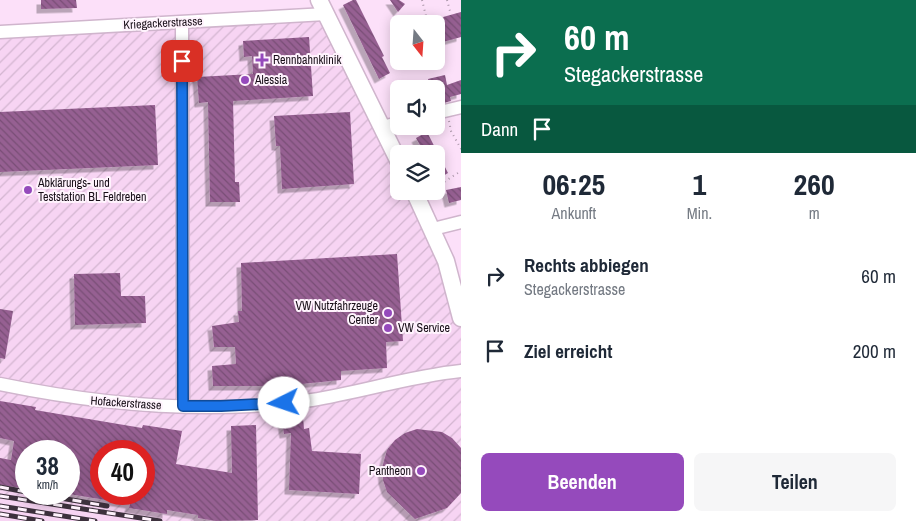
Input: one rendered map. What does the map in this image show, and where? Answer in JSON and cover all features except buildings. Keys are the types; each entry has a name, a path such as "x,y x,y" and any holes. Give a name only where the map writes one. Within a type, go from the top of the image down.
{"main road":[{"path":"323,7 390,145"},
{"path":"418,200 433,229 454,286 461,318"}],"street":[{"name":"Kriegackerstrasse","path":"0,32 182,22 323,7"},
{"path":"182,22 183,406"},
{"path":"445,111 461,107"},
{"path":"381,127 390,125"},
{"path":"433,229 461,222"},
{"name":"Hofackerstrasse","path":"0,384 58,396 127,405 221,406 310,400 362,391 438,373 461,371"}],"path":[{"path":"422,0 426,15"},
{"path":"447,0 450,10"},
{"path":"445,118 461,148"},
{"path":"445,181 461,171"}],"shaded area":[{"path":"326,14 391,145 390,200 417,200 461,318 461,521 165,521 59,505 80,505 80,440 15,440 15,498 0,496 0,32"},
{"path":"0,496 15,498 15,505 59,505 165,521 0,521"}],"railway":[{"path":"0,487 15,490"},
{"path":"0,496 160,521"},
{"path":"80,501 107,506"},
{"path":"0,506 95,521"},
{"path":"0,514 42,521"}],"place":[{"name":"Rennbahnklinik","path":"262,60"},
{"name":"Alessia","path":"245,80"},
{"name":"Abklärungs- und Teststation BL Feldreben","path":"28,190"},
{"name":"VW Nutzfahrzeuge Center","path":"388,313"},
{"name":"VW Service","path":"388,328"},
{"name":"Pantheon","path":"421,471"}],"route":[{"path":"182,61 183,406 284,403"}]}
